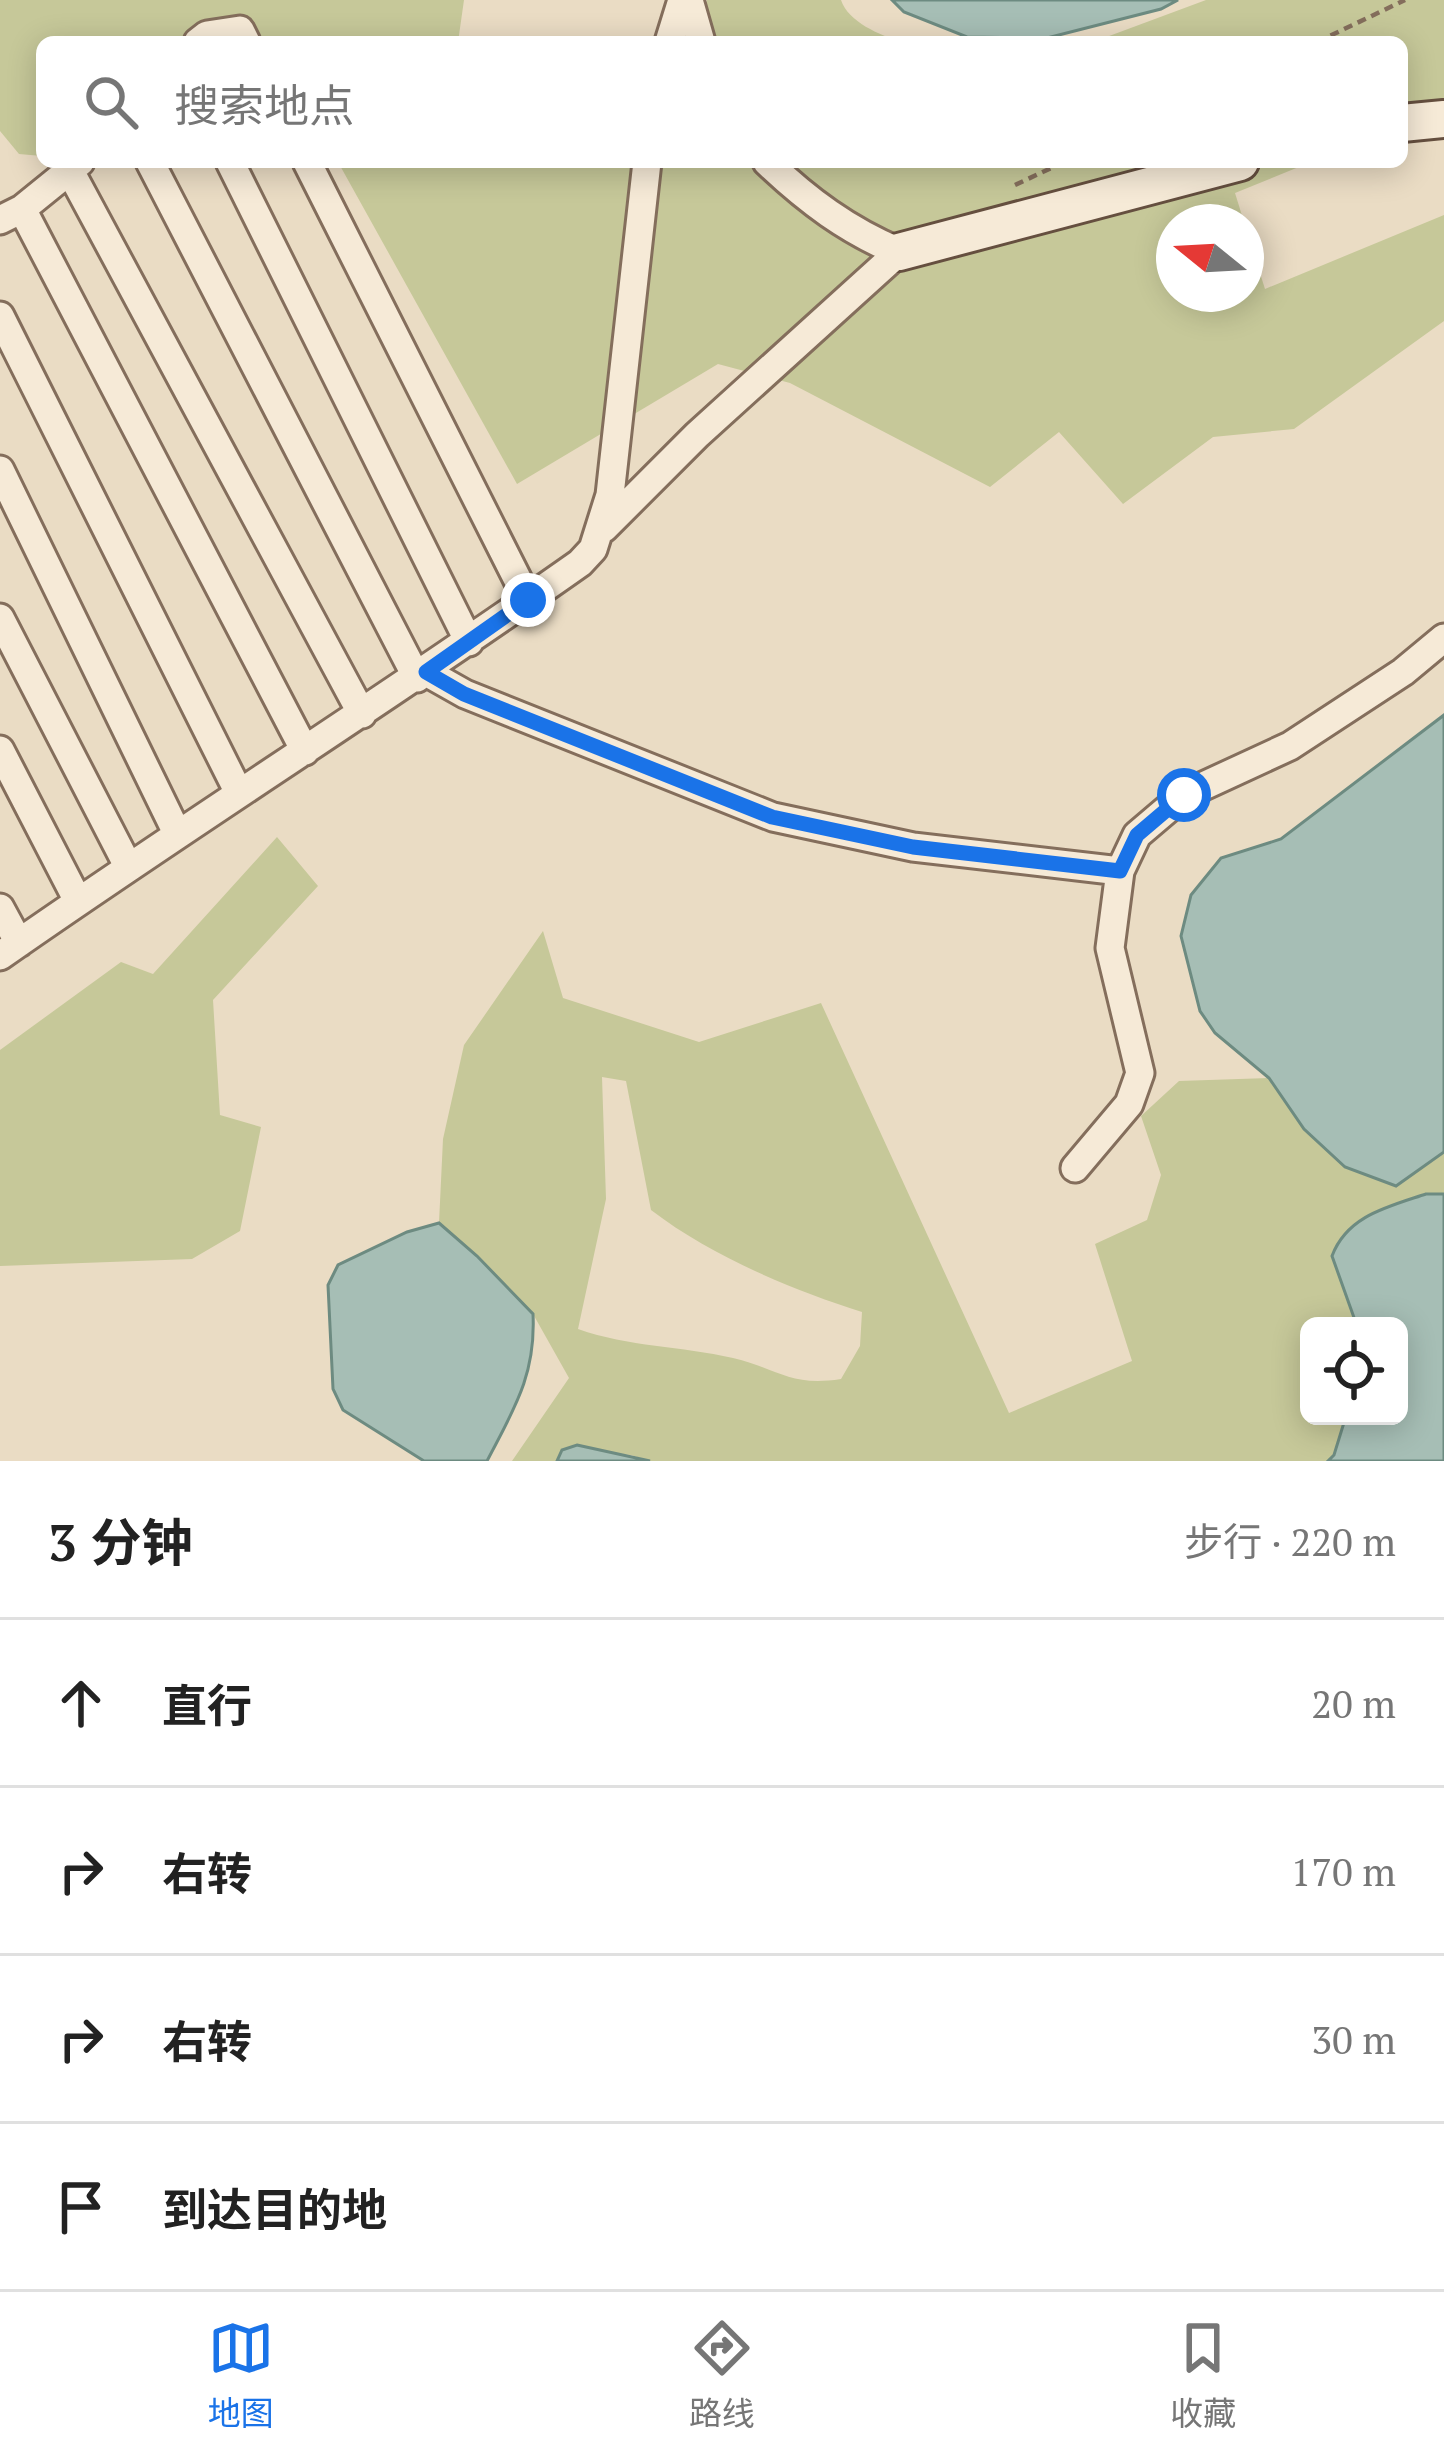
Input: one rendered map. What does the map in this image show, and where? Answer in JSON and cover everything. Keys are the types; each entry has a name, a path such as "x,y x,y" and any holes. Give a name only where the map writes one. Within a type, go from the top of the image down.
{"street":[{"path":"671,36 686,0"},
{"path":"686,0 699,36"},
{"path":"206,36 240,30 243,36"},
{"path":"1408,122 1444,119"},
{"path":"74,168 11,215 305,751"},
{"path":"76,168 362,714"},
{"path":"153,168 421,675 772,817 913,847 1120,871"},
{"path":"233,168 469,642"},
{"path":"310,168 528,600"},
{"path":"0,908 9,950 580,563 593,548 610,496 646,168"},
{"path":"772,168 851,232 899,253"},
{"path":"598,534 697,435 899,253 1218,168"},
{"path":"0,316 239,793"},
{"path":"0,470 177,833"},
{"path":"0,618 128,866"},
{"path":"1075,1168 1130,1104 1140,1072 1110,948 1120,871 1137,835 1184,795 1290,746 1444,638"},
{"path":"0,750 79,901"}],"path":[{"path":"1330,36 1405,0"}],"green space":[{"path":"0,0 464,0 459,36 36,36 36,155 19,154 0,131"},
{"path":"707,0 841,0 858,21 887,36 695,36"},
{"path":"1206,0 1444,0 1444,137 1408,140 1408,36 1109,36"},
{"path":"341,168 1296,168 1235,193 1238,204 1156,204 1156,312 1264,312 1264,286 1444,215 1444,321 1294,429 1213,437 1123,504 1059,432 990,487 790,383 718,364 517,484"},
{"path":"277,837 318,886 213,1000 220,1115 261,1127 240,1231 192,1259 0,1266 0,1050 121,962 153,974"},
{"path":"543,931 563,998 699,1042 821,1003 1009,1413 1132,1361 1095,1244 1147,1220 1161,1175 1141,1116 1179,1081 1269,1078 1304,1129 1395,1185 1444,1152 1444,1194 1426,1194 1332,1256 1354,1317 1300,1317 1300,1425 1343,1425 1328,1461 650,1461 562,1450 557,1461 512,1461 569,1378 533,1314 439,1223 443,1139 464,1045","holes":["602,1077 626,1081 651,1210 752,1270 862,1312 860,1346 841,1379 797,1379 733,1358 578,1329 606,1199"]}],"shaded area":[{"path":"892,0 1178,0 1161,9 1055,36 964,36 904,12"},
{"path":"1444,715 1444,1152 1396,1186 1345,1167 1304,1129 1269,1078 1215,1033 1200,1011 1181,936 1191,895 1221,858 1281,839"},
{"path":"1426,1194 1444,1194 1444,1461 1328,1461 1343,1425 1408,1425 1408,1317 1354,1317 1332,1256 1348,1231 1383,1209"},
{"path":"439,1223 533,1314 527,1374 487,1461 424,1461 343,1410 333,1389 328,1285 338,1265 407,1232"},
{"path":"577,1445 650,1461 557,1461 562,1450"}],"route":[{"path":"528,600 426,672 464,694 772,817 913,847 1120,871 1137,835 1184,795"}]}
